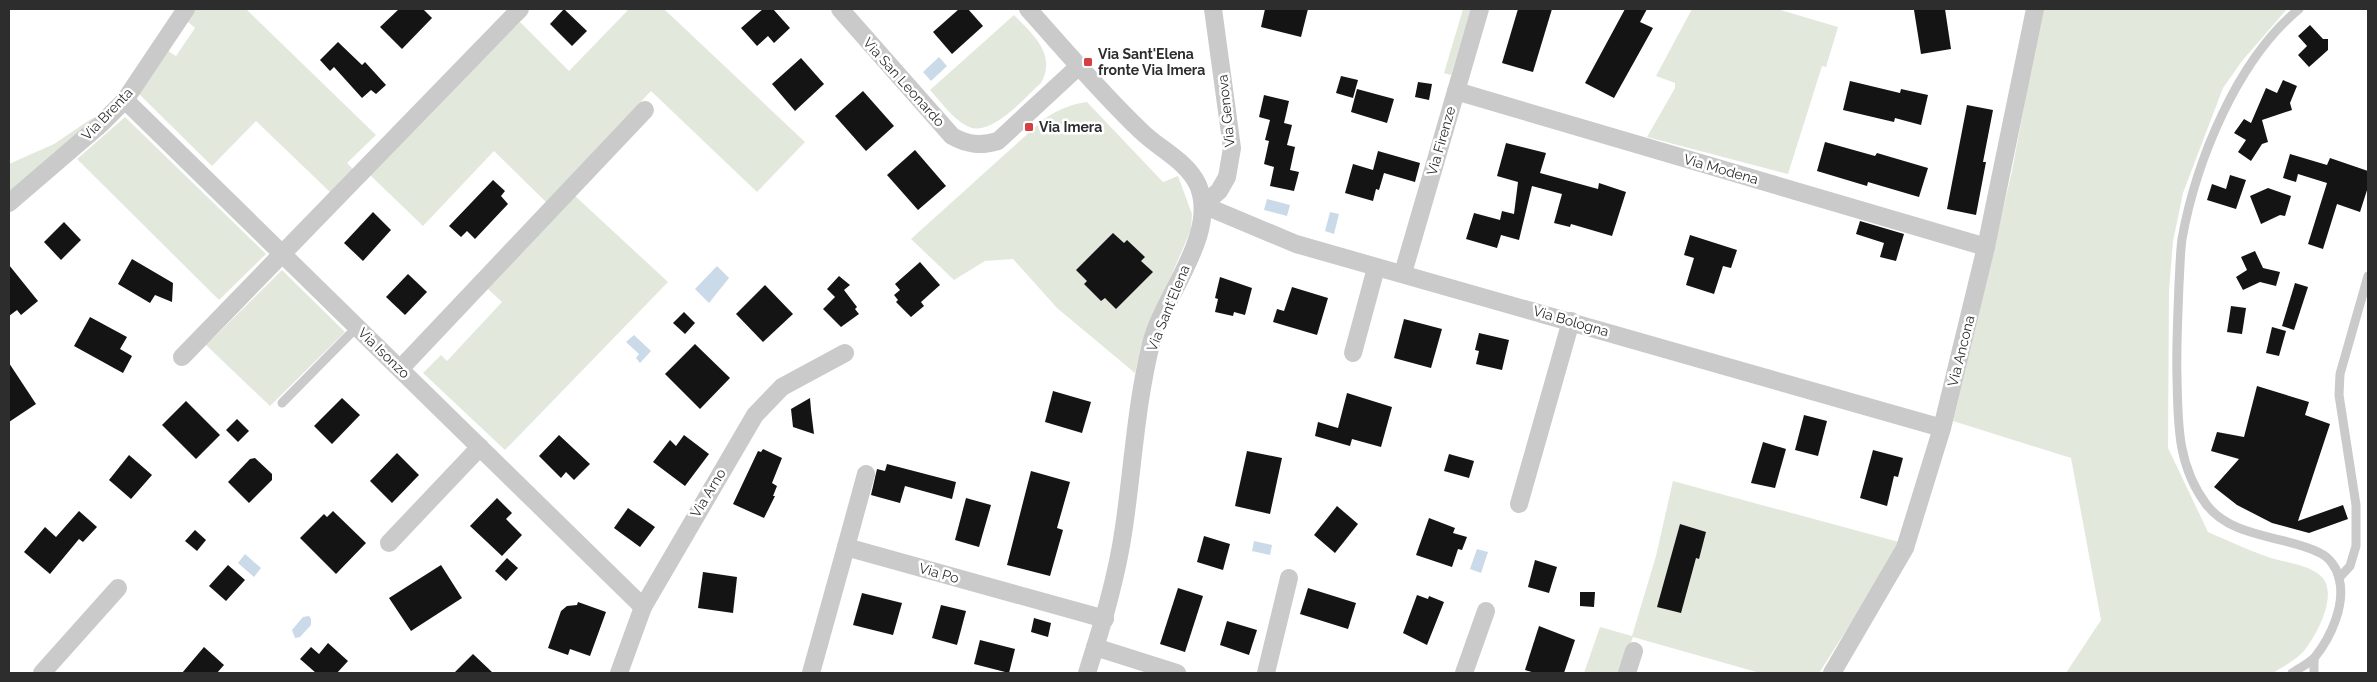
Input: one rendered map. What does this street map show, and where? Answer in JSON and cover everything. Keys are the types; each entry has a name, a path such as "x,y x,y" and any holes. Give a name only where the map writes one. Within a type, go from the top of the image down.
{"street":[{"name":"Via Brenta","path":"9,203 125,100 186,9"},
{"path":"182,357 520,9"},
{"name":"Via San Leonardo","path":"840,9 952,136 964,143 976,145 998,141 1079,66"},
{"name":"Via Sant'Elena","path":"1028,9 1142,132 1188,169 1198,185 1203,205 1204,217 1200,235 1168,300 1151,343 1137,424 1124,529 1105,619 1087,673"},
{"name":"Via Genova","path":"1203,205 1219,191 1227,177 1232,148 1213,9"},
{"name":"Via Firenze","path":"1403,273 1480,9"},
{"name":"Via Ancona","path":"1832,673 1905,548 1942,428 1986,247 2035,9"},
{"name":"Via Modena","path":"1456,91 1986,247"},
{"name":"Via Isonzo","path":"125,100 643,607"},
{"path":"400,369 645,110"},
{"name":"Via Bologna","path":"1203,205 1296,244 1942,428"},
{"path":"1353,353 1376,268"},
{"path":"1519,504 1571,321"},
{"name":"Via Arno","path":"619,673 643,607 755,415 782,387 845,353"},
{"path":"389,543 480,448"},
{"path":"811,673 866,474"},
{"name":"Via Po","path":"846,547 1105,619"},
{"path":"1266,673 1289,578"},
{"path":"42,673 118,588"},
{"path":"1464,673 1486,611"},
{"path":"1095,647 1177,673"},
{"path":"1627,673 1634,651"}],"lane":[{"path":"2292,673 2314,659 2328,637 2337,615 2341,596 2339,578 2332,562 2321,553 2265,537 2231,524 2207,506 2190,476 2178,436 2176,360 2182,242 2191,197 2211,141 2237,87 2273,32 2300,9"},
{"path":"2339,578 2350,566 2356,546 2356,505 2339,395 2340,374 2368,276"},
{"path":"282,403 357,327"},
{"path":"2314,659 2314,673"}],"shaded area":[{"path":"195,9 246,9 376,135 347,163 354,170 331,193 256,121 212,166 139,94 168,51 176,56 195,28 187,21"},
{"path":"629,9 664,9 805,142 757,192 651,91 546,202 494,151 423,226 370,175 520,22 569,71"},
{"path":"1463,9 1471,9 1451,75 1444,73"},
{"path":"1692,9 1777,9 1838,27 1826,67 1822,66 1788,174 1647,137 1675,88 1675,83 1656,76"},
{"path":"2042,9 2287,9 2242,61 2223,88 2183,193 2173,241 2169,291 2168,448 2208,532 2265,556 2310,569 2322,577 2327,585 2327,605 2319,628 2313,638 2299,656 2273,673 2066,673 2101,620 2071,458 1953,421 2012,171"},
{"path":"1014,15 1041,46 1046,63 1041,83 1016,107 996,122 986,127 976,128 967,126 952,115 930,90"},
{"path":"1087,102 1163,182 1178,176 1192,214 1191,230 1142,343 1135,373 1057,308 1013,259 985,261 954,280 911,239 1044,119 1064,108"},
{"path":"94,117 81,133 9,193 9,164 54,144"},
{"path":"125,117 266,254 219,300 77,159"},
{"path":"574,195 668,282 505,450 423,373 441,355 447,361 502,302 487,288"},
{"path":"282,270 345,332 270,406 206,345"},
{"path":"1673,481 1899,542 1894,556 1819,673 1760,673 1633,637 1620,673 1584,673 1600,627 1632,636 1656,556"}],"water":[{"path":"939,57 947,66 931,81 923,72"},
{"path":"1267,199 1290,205 1287,216 1264,210"},
{"path":"1330,212 1339,214 1334,234 1325,231"},
{"path":"717,266 729,278 709,303 695,289"},
{"path":"634,335 651,351 640,363 636,358 639,354 626,342"},
{"path":"1254,541 1272,545 1270,555 1252,551"},
{"path":"1477,549 1488,552 1481,573 1470,569"},
{"path":"245,554 261,568 254,577 238,563"},
{"path":"309,616 311,625 300,637 295,638 292,630 303,617"}],"building":[{"path":"399,9 423,9 432,18 402,49 380,27"},
{"path":"564,9 587,31 572,46 550,24"},
{"path":"763,9 773,9 790,28 774,43 768,36 757,46 741,28"},
{"path":"959,9 968,9 983,26 952,54 933,32"},
{"path":"1265,9 1308,9 1301,37 1261,27"},
{"path":"1518,9 1552,9 1533,72 1502,63"},
{"path":"1625,9 1647,9 1640,22 1653,28 1614,98 1585,83"},
{"path":"1945,9 1951,49 1921,54 1914,10"},
{"path":"2310,25 2323,39 2328,39 2328,50 2309,67 2298,55 2307,46 2298,36"},
{"path":"338,42 362,65 365,62 386,85 376,94 371,90 362,98 334,67 330,71 320,60"},
{"path":"801,58 824,84 795,111 772,84"},
{"path":"1341,76 1358,80 1353,98 1336,93"},
{"path":"2283,80 2297,86 2290,103 2292,110 2262,120 2268,142 2262,144 2251,161 2238,152 2246,140 2234,133 2244,119 2251,123 2266,88 2277,93"},
{"path":"1850,81 1900,93 1901,89 1928,95 1921,125 1895,118 1894,122 1843,110"},
{"path":"1418,82 1432,84 1429,100 1415,97"},
{"path":"1357,89 1394,99 1387,123 1351,112"},
{"path":"863,91 894,126 866,151 835,116"},
{"path":"1264,95 1289,101 1284,123 1292,125 1287,145 1295,147 1290,170 1299,172 1294,191 1270,186 1274,167 1264,164 1269,141 1265,140 1270,120 1259,117"},
{"path":"1967,105 1993,110 1983,162 1986,162 1976,215 1947,209"},
{"path":"1825,142 1875,156 1877,153 1928,168 1919,197 1868,182 1867,186 1817,171"},
{"path":"1506,143 1546,153 1540,173 1598,189 1599,183 1626,192 1612,236 1571,224 1570,227 1554,223 1562,194 1532,186 1519,240 1501,235 1497,248 1466,239 1474,213 1500,220 1502,211 1514,214 1518,182 1497,176"},
{"path":"915,150 946,186 918,210 887,175"},
{"path":"1378,151 1420,163 1415,182 1384,173 1379,190 1376,189 1373,201 1345,193 1353,164 1373,170"},
{"path":"2290,154 2327,165 2330,158 2368,171 2368,187 2360,212 2337,204 2323,249 2308,244 2327,183 2298,174 2296,182 2283,178"},
{"path":"2230,175 2246,180 2236,209 2207,200 2212,184 2226,189"},
{"path":"493,180 505,191 501,196 508,204 475,239 467,231 461,237 449,226"},
{"path":"2268,188 2291,196 2285,216 2280,215 2261,224 2250,196"},
{"path":"373,212 391,230 363,261 344,243"},
{"path":"1860,221 1904,234 1896,261 1880,257 1884,243 1856,234"},
{"path":"64,222 81,240 61,260 44,242"},
{"path":"1113,233 1124,243 1127,240 1145,257 1141,261 1153,272 1116,309 1105,298 1101,301 1084,284 1087,281 1076,270"},
{"path":"1690,235 1737,250 1731,268 1723,266 1714,294 1686,285 1694,258 1684,255"},
{"path":"2255,251 2263,268 2280,272 2276,286 2260,282 2243,290 2236,277 2247,270 2241,257"},
{"path":"132,259 173,283 172,302 155,295 150,303 118,284"},
{"path":"920,262 940,285 921,302 924,306 911,317 896,302 898,300 894,295 900,290 895,284"},
{"path":"9,265 38,301 21,315 17,310 9,316"},
{"path":"408,274 427,292 405,315 386,297"},
{"path":"839,276 850,285 844,290 857,307 855,309 859,314 841,327 823,309 835,297 827,289"},
{"path":"1220,277 1252,288 1245,315 1234,312 1233,316 1215,312 1218,299 1215,298"},
{"path":"2295,283 2308,287 2294,330 2282,326"},
{"path":"765,285 793,314 763,342 736,314"},
{"path":"1292,287 1328,298 1317,335 1273,322 1277,309 1284,311"},
{"path":"2231,306 2246,308 2242,334 2227,332"},
{"path":"684,312 695,323 685,334 673,323"},
{"path":"90,317 127,337 120,349 132,356 123,373 74,346"},
{"path":"1404,319 1442,329 1431,368 1394,358"},
{"path":"2272,327 2286,331 2279,356 2266,353"},
{"path":"1479,333 1509,340 1502,370 1476,364 1479,351 1475,350"},
{"path":"695,344 730,378 700,409 665,374"},
{"path":"9,363 36,404 9,422"},
{"path":"2257,386 2309,402 2305,415 2330,424 2298,521 2343,505 2348,519 2309,533 2272,523 2237,505 2214,487 2239,459 2211,451 2217,432 2244,437"},
{"path":"1053,391 1091,402 1082,433 1045,422"},
{"path":"1347,393 1392,407 1381,447 1352,439 1350,446 1315,436 1318,422 1338,428"},
{"path":"342,398 360,415 332,444 314,426"},
{"path":"810,398 814,434 793,427 791,409"},
{"path":"186,401 220,435 196,459 162,425"},
{"path":"1804,415 1827,421 1818,456 1795,450"},
{"path":"237,419 249,431 238,442 226,430"},
{"path":"559,435 590,464 574,480 566,472 561,478 539,456"},
{"path":"684,435 709,454 685,486 653,462 670,440 676,446"},
{"path":"1763,442 1786,449 1775,488 1751,483"},
{"path":"763,449 782,458 772,483 777,486 773,496 775,496 764,518 733,504 758,451 761,452"},
{"path":"1873,450 1903,458 1898,477 1894,476 1887,506 1860,498"},
{"path":"1247,451 1282,458 1270,514 1235,506"},
{"path":"397,453 419,475 392,503 370,481"},
{"path":"1449,454 1474,461 1469,478 1444,471"},
{"path":"129,455 152,475 131,499 109,480"},
{"path":"255,458 272,474 272,480 249,503 228,482 250,459"},
{"path":"887,464 956,482 952,499 905,486 900,503 871,495 877,469 885,471"},
{"path":"1031,471 1070,482 1057,528 1063,530 1050,576 1007,565"},
{"path":"497,498 512,513 506,519 522,535 502,556 470,526"},
{"path":"966,498 991,505 979,547 955,540"},
{"path":"1337,506 1358,524 1335,553 1314,535"},
{"path":"628,508 655,527 640,547 614,528"},
{"path":"79,511 97,527 83,542 79,539 50,574 24,552 45,527 56,537"},
{"path":"333,511 366,543 336,574 300,538 324,514 327,517"},
{"path":"1429,518 1455,528 1453,533 1467,537 1462,550 1458,549 1452,567 1416,555"},
{"path":"1680,524 1706,532 1699,559 1696,558 1681,613 1657,607"},
{"path":"195,530 206,540 197,551 185,541"},
{"path":"1204,536 1230,544 1223,570 1197,562"},
{"path":"507,558 518,568 506,581 495,571"},
{"path":"1535,560 1557,567 1549,593 1528,587"},
{"path":"228,565 245,580 226,601 209,586"},
{"path":"441,565 462,598 411,631 389,598"},
{"path":"703,572 737,577 733,613 698,608"},
{"path":"1178,588 1203,596 1185,652 1160,644"},
{"path":"1308,588 1356,603 1348,629 1300,614"},
{"path":"1580,592 1595,592 1594,607 1580,606"},
{"path":"862,593 902,603 893,635 853,625"},
{"path":"1417,595 1428,599 1429,596 1444,602 1427,645 1403,633"},
{"path":"578,602 606,612 590,656 570,649 568,655 548,648 561,611 567,606 577,605"},
{"path":"941,605 966,611 957,645 932,638"},
{"path":"1034,618 1051,623 1048,637 1031,632"},
{"path":"1227,621 1257,630 1249,655 1220,645"},
{"path":"1539,626 1575,640 1564,673 1535,673 1525,670"},
{"path":"980,640 1015,649 1009,673 974,664"},
{"path":"328,643 348,661 337,673 316,673 300,659 311,647 319,654"},
{"path":"204,647 224,665 217,673 182,673"},
{"path":"473,654 493,673 454,673"}],"place":[{"name":"Via Sant'Elena fronte Via Imera","path":"1088,62"},
{"name":"Via Imera","path":"1029,127"}]}
